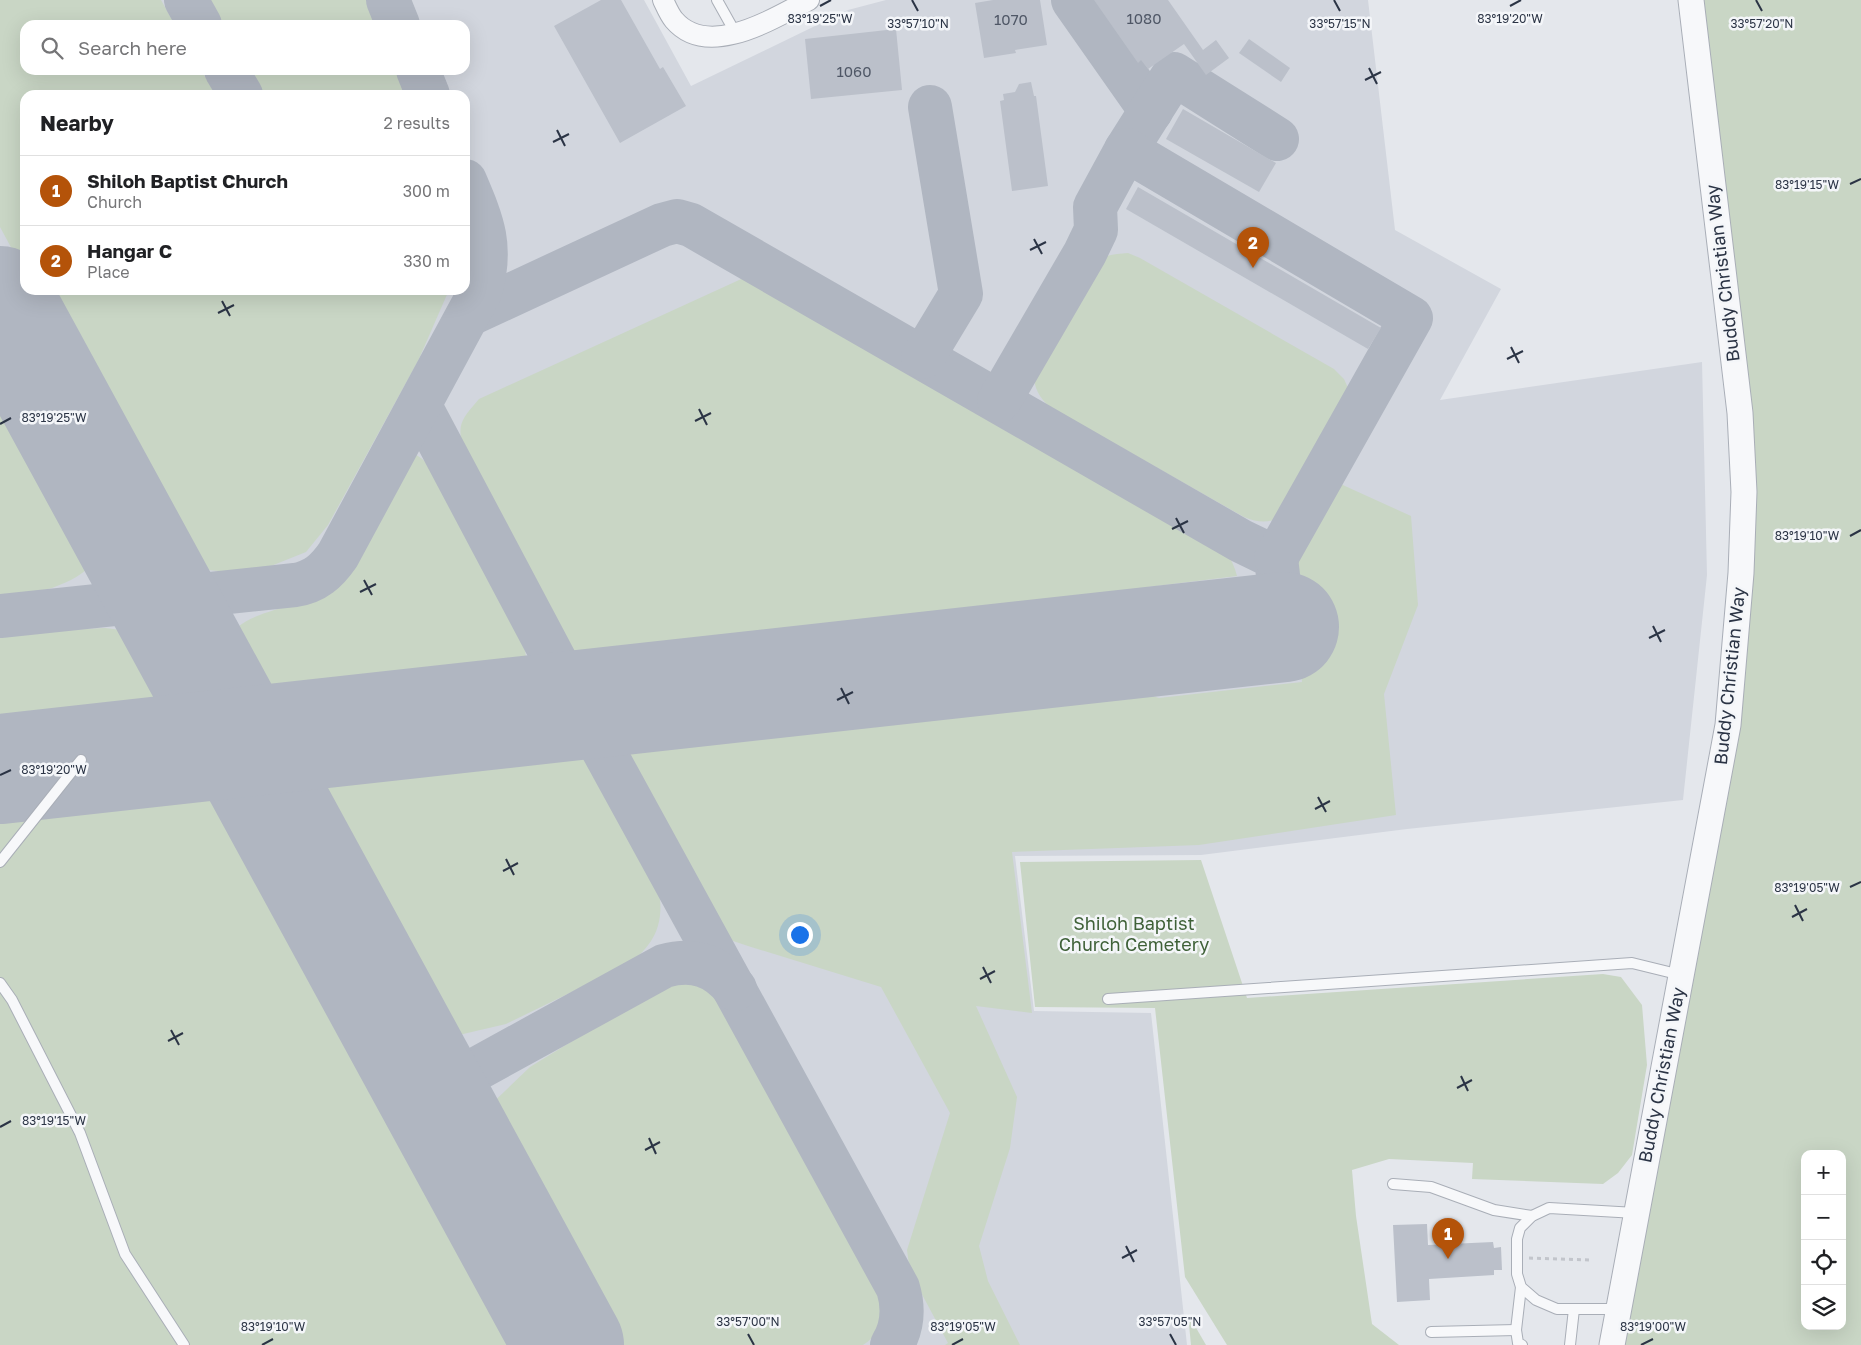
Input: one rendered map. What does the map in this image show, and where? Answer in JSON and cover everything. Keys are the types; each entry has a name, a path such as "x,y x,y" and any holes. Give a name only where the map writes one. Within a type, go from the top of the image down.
{"street":[{"path":"662,0 674,21 689,32 711,37 736,34 788,5 809,0"},
{"name":"Buddy Christian Way","path":"1612,1345 1728,725 1741,573 1744,492 1740,412 1691,0"}],"lane":[{"path":"717,0 736,34"},
{"path":"0,862 81,760"},
{"path":"1108,999 1632,963 1681,975"},
{"path":"0,983 12,1000 80,1133 125,1254 184,1345"},
{"path":"1394,1184 1431,1187 1494,1210 1532,1216"},
{"path":"1522,1345 1518,1343 1516,1330 1521,1287 1517,1274 1517,1240 1520,1228 1532,1216 1549,1208 1637,1213"},
{"path":"1521,1287 1536,1300 1557,1309 1618,1309"},
{"path":"1570,1345 1574,1309"},
{"path":"1431,1332 1516,1330"}],"path":[{"path":"1529,1258 1589,1260"}],"shaded area":[{"path":"0,0 644,0 691,86 848,10 886,0 1368,0 1395,230 1501,289 1440,400 1702,362 1707,575 1683,800 1407,829 1201,855 1015,856 1034,1011 1151,1013 1187,1345 0,1345"}],"green space":[{"path":"0,0 161,0 172,20 20,20 20,75 204,75 213,90 20,90 20,264 0,227"},
{"path":"205,0 368,0 376,20 217,20"},
{"path":"1698,0 1861,0 1861,1345 1621,1345 1750,582"},
{"path":"249,75 399,75 406,90 258,90"},
{"path":"1128,253 1140,258 1334,369 1344,379 1348,388 1350,408 1292,511 1280,518 1263,522 1244,517 1050,407 1039,395 1035,386 1034,370 1052,332 1074,295 1099,260 1109,255"},
{"path":"750,275 981,408 984,406 1207,530 1226,551 1233,563 1237,576 1148,587 1115,610 594,667 585,667 579,664 466,456 460,431 463,419 479,399"},
{"path":"38,295 447,295 418,361 328,525 306,552 261,570 229,572 187,568"},
{"path":"0,382 97,559 77,577 53,588 0,599"},
{"path":"413,454 421,458 432,472 524,641 526,658 520,674 259,699 229,642 234,631 257,616 317,598 334,589 348,574 408,458"},
{"path":"1334,481 1411,516 1418,605 1384,694 1396,815 1199,845 1012,852 1032,1013 976,1006 1017,1097 1010,1148 979,1246 988,1281 1020,1345 945,1345 948,1343 910,1272 907,1250 950,1113 881,987 748,946 733,941 727,936 627,755 627,736 1112,684 1159,698 1302,682 1290,562 1291,555"},
{"path":"105,628 137,632 176,708 0,728 0,633"},
{"path":"577,740 659,892 660,916 654,936 642,952 623,967 506,1024 446,1038 298,771"},
{"path":"218,780 526,1345 0,1345 0,804"},
{"name":"Shiloh Baptist Church Cemetery","path":"1201,860 1247,998 1603,974 1621,977 1642,1005 1647,1065 1632,1155 1618,1173 1603,1184 1472,1179 1473,1163 1389,1159 1352,1170 1356,1216 1372,1324 1399,1345 1227,1345 1185,1277 1155,1008 1035,1007 1020,862"},
{"path":"685,979 705,984 718,996 881,1295 884,1310 882,1324 875,1335 863,1345 612,1345 484,1111 530,1067 644,997 673,981"},
{"path":"1188,1314 1206,1345 1191,1345"}],"building":[{"path":"601,0 621,0 660,69 663,67 686,106 620,143 554,26"},
{"path":"993,0 1040,0 1047,45 1015,50 1016,53 984,58 975,3"},
{"path":"1094,0 1168,0 1203,50 1216,40 1229,58 1206,75 1184,44 1148,69 1141,60 1138,63"},
{"path":"896,29 902,90 811,99 805,39"},
{"path":"1249,39 1290,68 1281,82 1239,53"},
{"path":"1031,82 1034,96 1036,96 1048,186 1012,191 1000,101 1004,100 1003,94 1015,92 1019,84"},
{"path":"1183,109 1276,163 1259,192 1166,139"},
{"path":"1138,187 1381,328 1368,349 1126,209"},
{"path":"1427,1224 1428,1245 1493,1242 1494,1248 1501,1247 1502,1270 1494,1270 1494,1275 1429,1279 1430,1300 1397,1302 1393,1225"}],"taxiway":[{"path":"186,0 197,20"},
{"path":"388,0 396,20"},
{"path":"1073,0 1151,111"},
{"path":"1126,150 1174,74 1277,139"},
{"path":"229,75 238,90"},
{"path":"420,75 426,90"},
{"path":"923,357 961,294 930,107"},
{"path":"999,401 1085,253 1096,230 1095,207 1126,150 1411,318 1276,558"},
{"path":"0,616 295,585 309,581 325,571 338,555 480,292 486,262 486,248 481,223 470,193"},
{"path":"470,314 662,225 677,221 691,225 1241,541 1276,558 1284,627"},
{"path":"420,406 578,704 898,1288 902,1310 900,1324 892,1345"},
{"path":"433,1093 664,966 694,963 720,974 735,989"}],"runway":[{"path":"0,301 569,1345"},
{"path":"0,769 1284,627"}],"place":[{"name":"Hangar C","path":"1253,268"},
{"name":"Shiloh Baptist Church","path":"1448,1259"}]}
